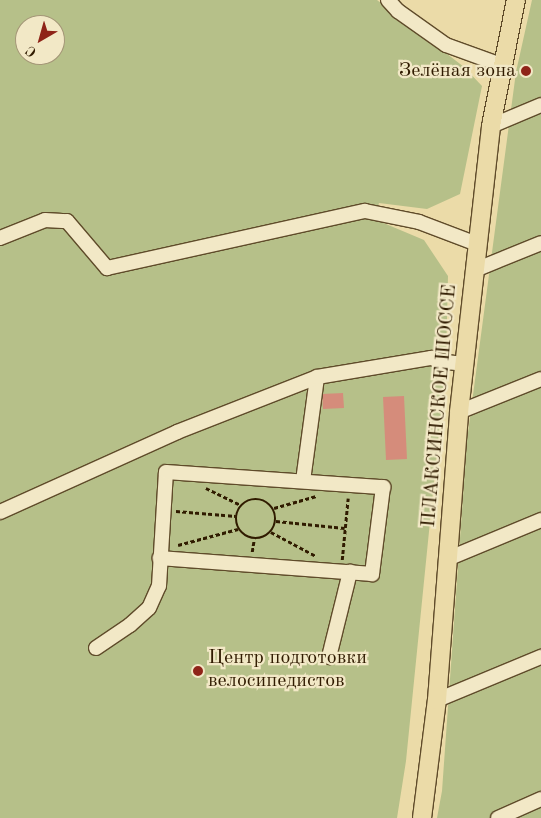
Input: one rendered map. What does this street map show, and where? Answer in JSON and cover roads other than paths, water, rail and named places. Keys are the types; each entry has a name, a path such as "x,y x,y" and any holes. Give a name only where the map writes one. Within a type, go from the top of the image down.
{"main road":[{"name":"ПЛАКСИНСКОЕ ШОССЕ","path":"422,818 437,700 459,412 474,270 491,126 501,65 516,0"}],"street":[{"path":"388,0 398,11 446,45 501,65"},
{"path":"491,126 541,105"},
{"path":"0,238 45,220 67,221 107,268 364,211 418,222 477,244"},
{"path":"474,270 541,243"},
{"path":"0,512 177,432 317,377 431,358 464,364"},
{"path":"303,481 317,377"},
{"path":"459,412 541,379"},
{"path":"96,648 130,625 149,608 159,586 160,558 166,472 383,487 372,574 160,558"},
{"path":"447,559 541,520"},
{"path":"329,657 350,572"},
{"path":"437,700 541,657"},
{"path":"498,818 541,799"}],"place":[{"name":"Зелёная зона","path":"526,71"},
{"name":"Центр подготовки велосипедистов","path":"198,671"}]}
